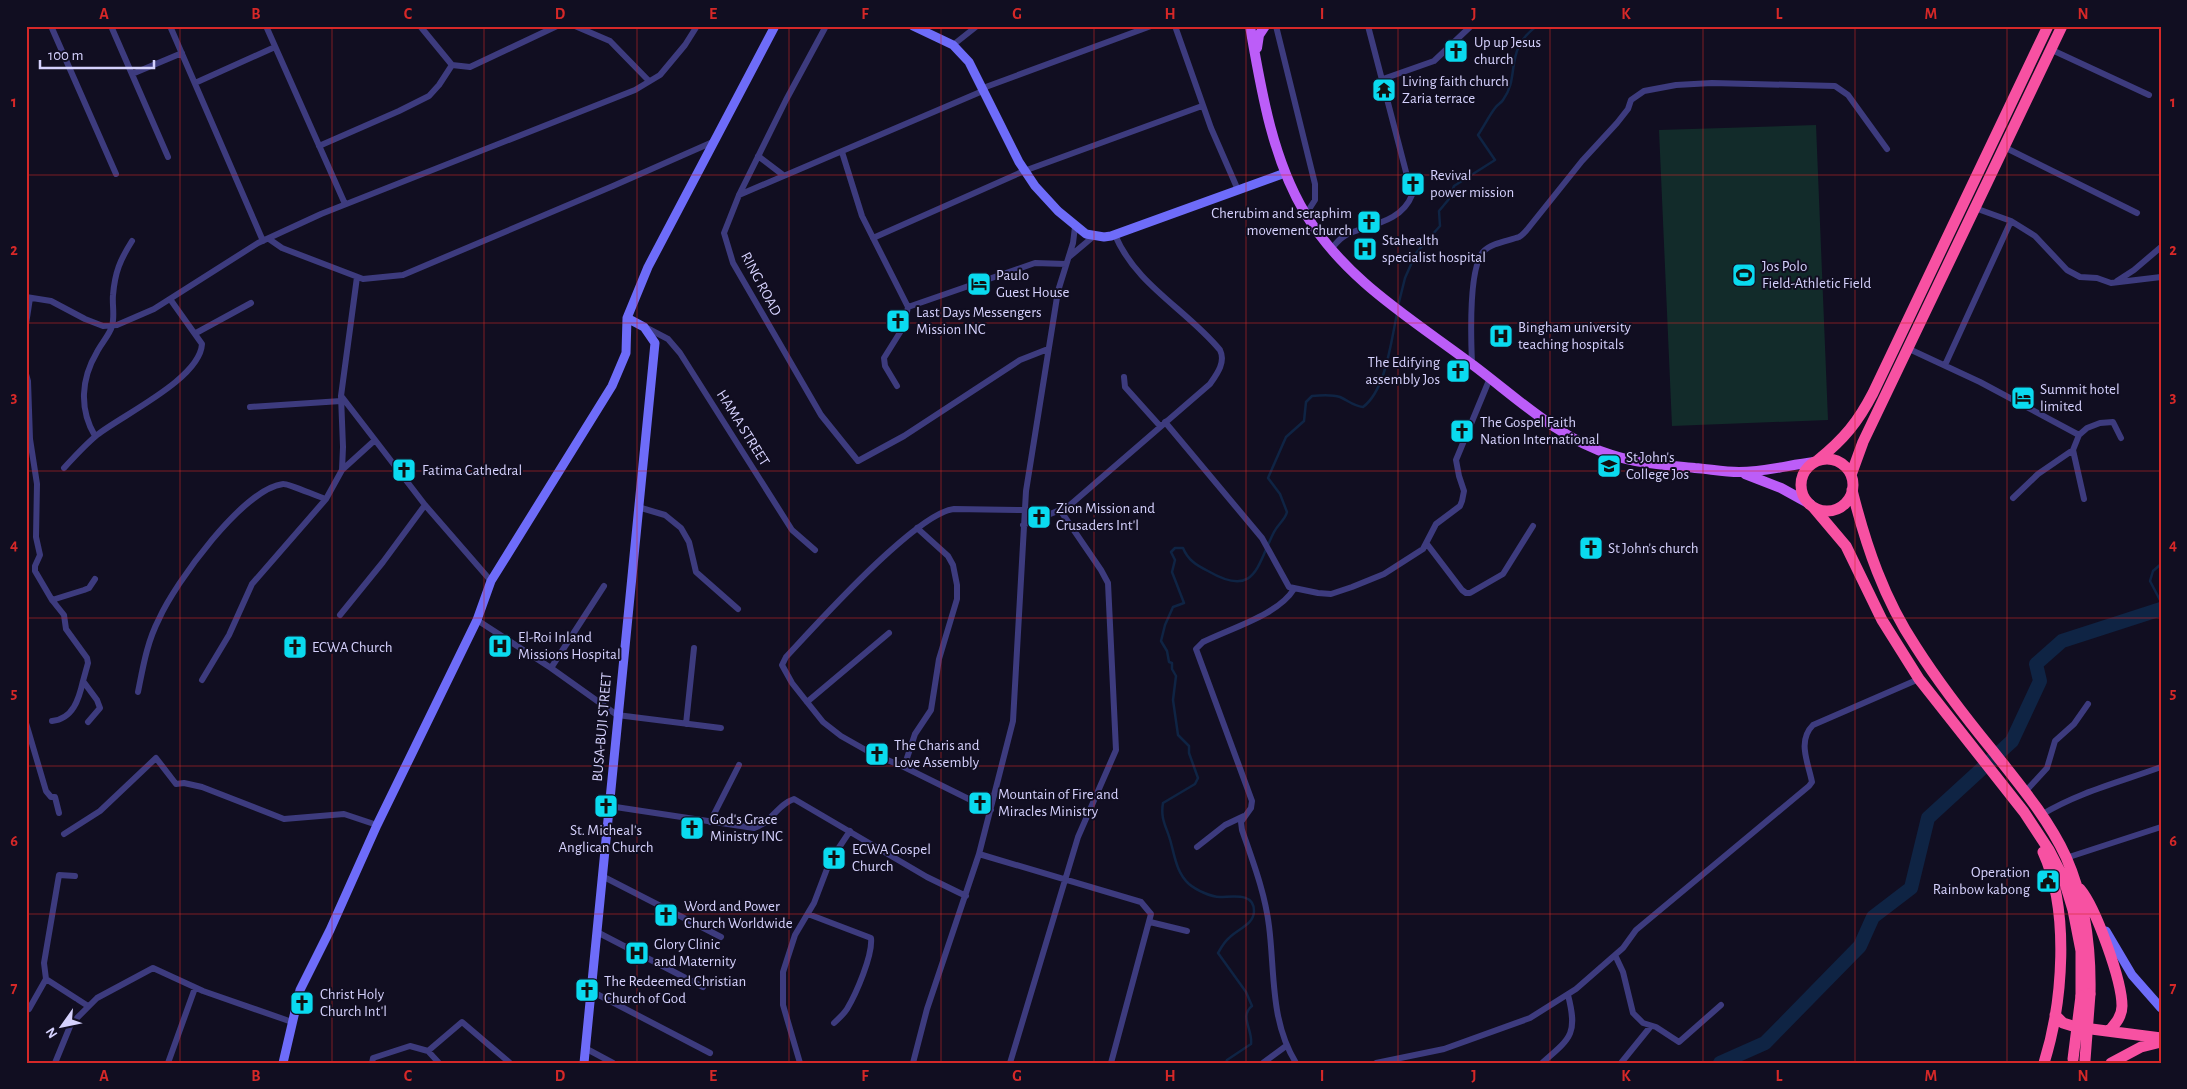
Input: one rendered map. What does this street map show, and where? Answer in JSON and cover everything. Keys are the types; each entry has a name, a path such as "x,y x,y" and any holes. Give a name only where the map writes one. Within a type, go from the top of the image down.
{"highway":[{"path":"2048,26 1862,415 1848,433 1806,469 1801,479 1803,496 1846,546 1882,620 1920,679 2024,812 2050,850 2069,894 2086,995"},
{"path":"2062,26 1862,442 1851,475 1852,490 1869,552 1890,603 1916,647 1988,746 2042,814 2066,858 2075,882 2086,929 2086,995 2078,1061"},
{"path":"1816,461 1826,458 1841,463 1851,475"},
{"path":"1812,506 1824,510 1835,510 1844,504 1852,490"},
{"path":"2024,812 2047,860 2056,894 2061,941 2055,1015 2044,1063"},
{"path":"2075,882 2088,898 2093,910 2110,957 2121,998 2121,1012 2110,1030"},
{"path":"2055,1015 2069,1026 2161,1038"},
{"path":"2111,1063 2141,1046 2161,1042"}],"main road":[{"path":"1250,26 1267,108 1285,172 1306,214 1332,248 1387,303 1472,364 1546,421 1579,442 1621,458 1657,464 1737,472 1769,483 1812,506"},
{"path":"1256,59 1259,36 1265,26"},
{"path":"1737,472 1816,461"}],"street":[{"path":"51,26 116,174"},
{"path":"111,26 168,157"},
{"path":"170,26 266,240 363,279 403,275 604,190 715,140"},
{"path":"266,26 345,204"},
{"path":"420,26 452,65 470,67 556,26"},
{"path":"575,26 610,41 649,81"},
{"path":"26,324 28,297 51,301 103,326 118,326 154,309 266,240 345,204 635,90 660,75 685,45 697,26"},
{"path":"283,1063 300,990 476,620 491,581 612,386 626,352 627,318 648,266 775,26"},
{"name":"RING ROAD","path":"826,26 758,156 739,195 724,233 733,263 820,415 858,461 904,436 1020,360 1048,348"},
{"path":"913,26 953,45 969,62 1024,171 1052,204 1086,234 1104,237 1115,234 1285,172"},
{"path":"953,45 977,26"},
{"path":"739,195 984,89 1151,26"},
{"path":"1175,26 1202,106 1238,190"},
{"path":"1276,26 1315,184 1315,200 1306,214"},
{"path":"1332,248 1349,233 1379,224 1399,212 1412,195 1368,26"},
{"path":"1382,79 1434,61 1471,26"},
{"path":"195,83 275,46"},
{"path":"2052,50 2149,95"},
{"path":"132,74 182,53"},
{"path":"319,146 429,96 452,65"},
{"path":"1472,364 1470,321 1476,268 1483,252 1492,246 1521,236 1617,123 1636,95 1644,91 1676,85 1712,83 1835,86 1848,95 1887,149"},
{"path":"873,238 1024,171 1202,106"},
{"path":"2004,147 2137,213"},
{"path":"842,152 862,216 908,307 904,326 884,358 886,366 897,386"},
{"path":"758,156 783,175"},
{"path":"1975,208 2010,221 2035,236 2067,270 2080,277 2116,282 2160,280"},
{"path":"1945,365 2010,221"},
{"path":"914,1063 927,1009 980,854 1013,721 1024,510 1058,291 1075,226"},
{"path":"1023,525 1070,504 1210,384 1221,363 1222,354 1216,345 1142,277 1126,258 1115,234"},
{"path":"908,307 1035,263 1067,261 1094,236"},
{"path":"95,436 87,422 85,411 85,381 90,364 112,326 113,294 119,261 132,241"},
{"path":"2116,282 2134,270 2161,247"},
{"path":"342,470 341,398 357,277"},
{"path":"64,468 95,436 178,380 197,360 202,344 170,299"},
{"path":"196,333 251,303"},
{"path":"627,318 644,327"},
{"name":"BUSA-BUJI STREET","path":"584,1063 655,343 644,327"},
{"name":"HAMA STREET","path":"644,327 668,339 680,353 792,530 814,550"},
{"path":"1907,348 1945,365 2079,434"},
{"path":"26,374 28,381 30,439 37,484 35,529 40,555 35,571 52,600 64,615 66,629 87,658 88,663 80,695 68,716 62,720 52,721"},
{"path":"1124,377 1125,387 1163,424 1262,538 1272,554 1285,583 1294,589 1331,594 1352,588 1384,574 1418,554 1427,544 1436,524 1460,506 1464,491 1456,460 1490,378"},
{"path":"250,407 341,398"},
{"path":"341,398 425,505 491,581"},
{"path":"2084,500 2073,450 2079,434 2087,428 2100,423 2112,422 2121,438"},
{"path":"202,680 229,635 252,584 326,499 342,470 375,440"},
{"path":"2013,498 2038,474 2073,450"},
{"path":"138,692 147,649 173,592 236,512 267,489 283,484 289,484 297,490 326,499"},
{"path":"340,615 383,562 425,505"},
{"path":"638,507 665,515 681,528 689,542 696,572 738,609"},
{"path":"991,810 904,766 871,753 841,736 824,722 807,702 784,671 782,665 786,657 881,560 917,528 934,516 947,510 1024,510"},
{"path":"1011,1062 1064,881 1089,808 1113,762 1117,742 1108,583 1060,510"},
{"path":"1427,544 1462,590 1470,593 1504,574 1533,526"},
{"path":"904,766 915,734 928,716 933,703 939,659 957,599 957,585 953,565 948,556 917,528"},
{"path":"52,600 89,588 95,579"},
{"path":"551,668 604,586"},
{"path":"1294,589 1288,599 1271,610 1203,642 1196,650 1252,801 1252,808 1241,822 1242,830 1261,886 1269,925 1275,1004 1279,1024 1286,1046 1296,1063"},
{"path":"476,620 551,668 617,715 721,728"},
{"path":"807,702 888,633"},
{"path":"686,724 694,648"},
{"path":"1376,1063 1444,1049 1530,1018 1568,995 1615,955 1631,939 1636,930 1810,786 1812,782 1803,744 1808,730 1813,725 1920,679"},
{"path":"83,681 98,700 100,708 88,722"},
{"path":"2025,792 2047,768 2055,741 2074,724 2088,704"},
{"path":"26,723 46,791 51,797 55,797 59,813"},
{"path":"64,834 100,811 156,758 176,784 184,783 202,787 284,819 344,814 377,826"},
{"path":"710,822 739,765"},
{"path":"2042,814 2064,801 2085,792 2161,767"},
{"path":"609,806 754,828 767,823 786,804 794,799 927,877 966,896"},
{"path":"1197,847 1225,825 1245,815"},
{"path":"2066,858 2161,827"},
{"path":"800,1063 783,1005 783,972 795,935 808,914 830,860 850,831"},
{"path":"980,854 1064,881 1141,902 1151,914 1111,1063"},
{"path":"29,1009 46,979 44,963 59,875 75,876"},
{"path":"602,876 722,938"},
{"path":"2093,910 2132,975 2161,1008"},
{"path":"808,914 871,938 865,966 848,1008 834,1023"},
{"path":"1150,922 1187,931"},
{"path":"596,932 702,987"},
{"path":"1615,955 1623,972 1633,1013 1643,1023 1679,1042 1721,1005"},
{"path":"55,1063 71,1024 88,1006 97,998 153,968 195,988 292,1022"},
{"path":"46,979 88,1006"},
{"path":"168,1063 195,988"},
{"path":"591,991 710,1053"},
{"path":"1542,1063 1566,1043 1572,1032 1573,1015 1568,995"},
{"path":"428,1051 462,1022 510,1063"},
{"path":"1621,1063 1651,1026"},
{"path":"372,1063 373,1058 410,1046 428,1051 439,1063"},
{"path":"1263,1063 1286,1046"},
{"path":"585,1048 613,1063"}],"green space":[{"name":"Jos Polo Field-Athletic Field","path":"1816,125 1828,420 1672,426 1659,130"}],"waterway":[{"path":"1398,306 1405,278 1416,253 1440,226 1439,211 1449,199 1454,186 1495,160 1478,135 1508,91 1520,44 1537,26"},
{"path":"1226,1063 1227,1060 1251,1044 1246,1019 1248,1010 1252,1006 1246,992 1218,953 1227,940 1251,920 1254,911 1253,905 1246,898 1212,896 1200,891 1185,880 1177,865 1163,819 1163,803 1195,784 1198,778 1189,753 1189,746 1178,735 1173,700 1176,676 1172,669 1172,663 1169,662 1167,651 1161,641 1165,625 1173,607 1184,603 1172,572 1175,560 1171,552 1175,548 1183,548 1187,556 1196,564 1224,579 1245,580 1253,574 1274,532 1287,512 1280,494 1268,478 1286,437 1304,421 1306,402 1312,396 1337,396 1363,407 1371,399 1382,377 1390,351 1397,314"},
{"path":"2161,564 2153,571 2150,581 2161,602"},
{"path":"1720,1063 1765,1043 1860,946 1873,917 1911,888 1928,818 2012,741 2040,681 2036,664 2062,641 2161,609"}],"place":[{"name":"Up up Jesus church","path":"1456,51"},
{"name":"Living faith church Zaria terrace","path":"1384,90"},
{"name":"Revival power mission","path":"1413,184"},
{"name":"Cherubim and seraphim movement church","path":"1369,222"},
{"name":"Stahealth specialist hospital","path":"1365,249"},
{"name":"Jos Polo Field-Athletic Field","path":"1744,275"},
{"name":"Paulo Guest House","path":"979,284"},
{"name":"Last Days Messengers Mission INC","path":"898,321"},
{"name":"Bingham university teaching hospitals","path":"1501,336"},
{"name":"The Edifying assembly Jos","path":"1458,371"},
{"name":"Summit hotel limited","path":"2023,398"},
{"name":"The Gospel Faith Nation International","path":"1462,431"},
{"name":"St John's College Jos","path":"1609,466"},
{"name":"Fatima Cathedral","path":"404,470"},
{"name":"Zion Mission and Crusaders Int'l","path":"1039,517"},
{"name":"St John's church","path":"1591,548"},
{"name":"El-Roi Inland Missions Hospital","path":"500,646"},
{"name":"ECWA Church","path":"295,647"},
{"name":"The Charis and Love Assembly","path":"877,754"},
{"name":"Mountain of Fire and Miracles Ministry","path":"980,803"},
{"name":"St. Micheal's Anglican Church","path":"606,806"},
{"name":"God's Grace Ministry INC","path":"692,828"},
{"name":"ECWA Gospel Church","path":"834,858"},
{"name":"Operation Rainbow kabong","path":"2048,881"},
{"name":"Word and Power Church Worldwide","path":"666,915"},
{"name":"Glory Clinic and Maternity","path":"637,953"},
{"name":"The Redeemed Christian Church of God","path":"587,990"},
{"name":"Christ Holy Church Int'l","path":"302,1003"}]}
